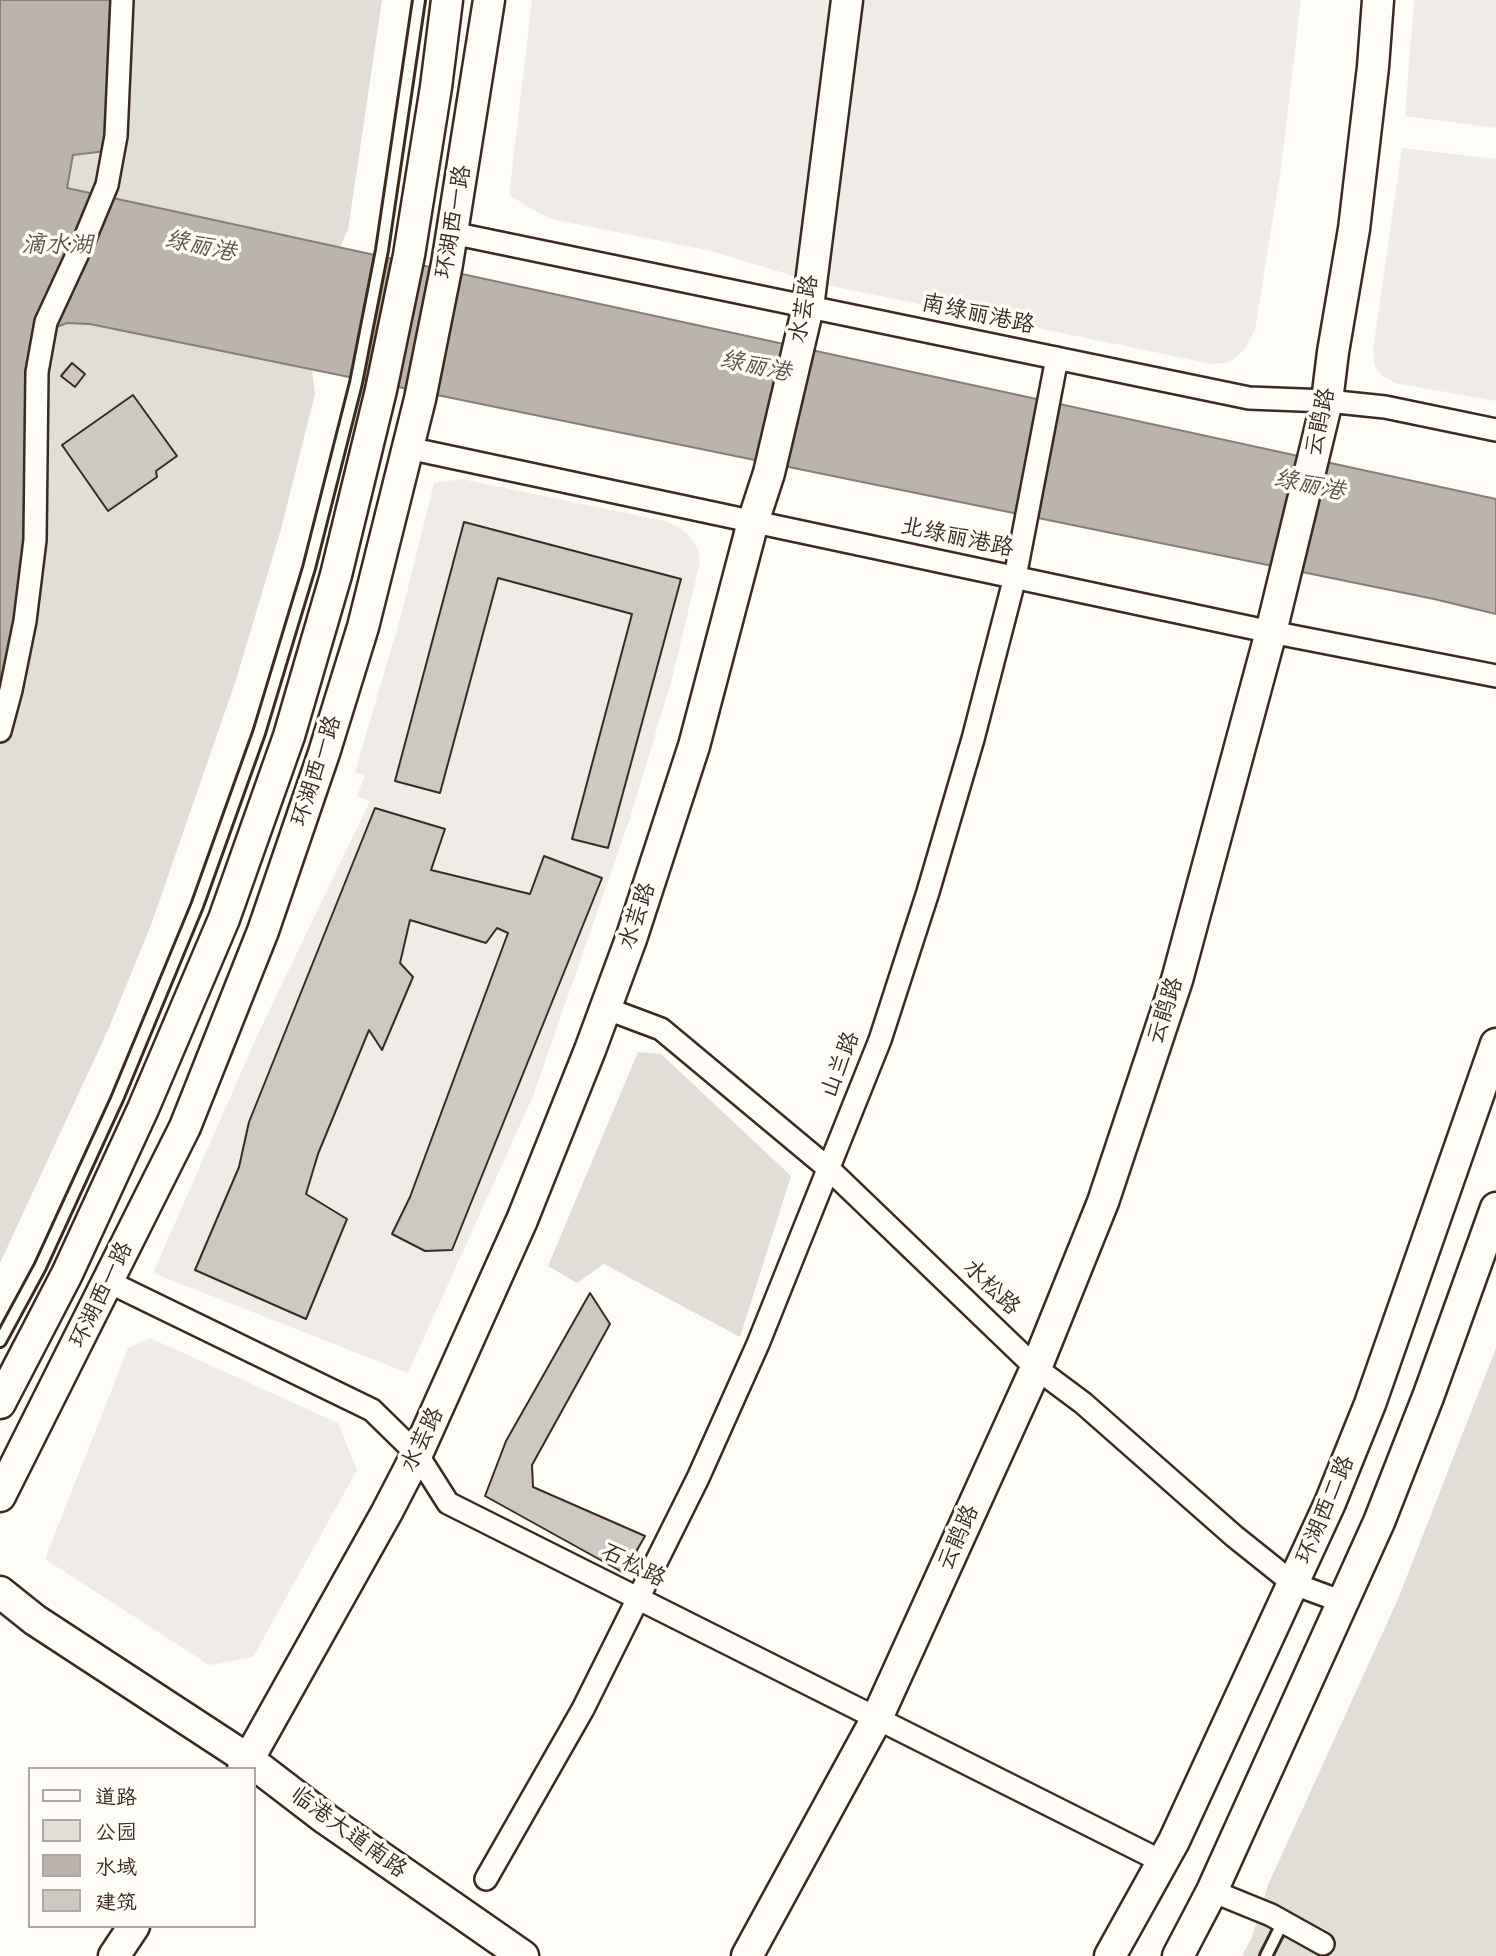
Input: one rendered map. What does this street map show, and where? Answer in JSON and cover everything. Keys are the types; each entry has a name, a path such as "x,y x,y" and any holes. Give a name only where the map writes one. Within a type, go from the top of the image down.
{"main road":[{"name":"环湖西一路","path":"0,1403 79,1248 143,1109 224,919 289,736 336,575 368,386 395,253 436,87 447,0"},
{"name":"环湖西一路","path":"0,1496 185,1127 263,930 324,752 363,626 420,399 447,264 489,0"},
{"name":"水芸路","path":"246,1764 417,1454 522,1220 605,1008 694,746 753,522 769,473 808,307 847,0"},
{"name":"云鹃路","path":"747,1956 877,1718 1036,1368 1103,1202 1177,980 1271,632 1327,401 1354,229 1378,0"},
{"name":"环湖西二路","path":"1110,1956 1163,1862 1294,1584 1370,1404 1496,1044"},
{"path":"1178,1956 1212,1891 1380,1522 1496,1208"},
{"name":"临港大道南路","path":"0,1592 35,1620 246,1764"},
{"name":"临港大道南路","path":"256,1771 523,1956"},
{"path":"114,1956 133,1928"}],"street":[{"path":"0,731 25,621 35,540 37,372 46,322 107,185 116,136 122,0"},
{"name":"南绿丽港路","path":"452,233 1249,398 1327,401 1385,407 1496,429"},
{"name":"山兰路","path":"486,1879 576,1720 640,1599 698,1478 758,1344 880,1040 928,892 973,739 1014,578 1057,358"},
{"name":"北绿丽港路","path":"408,448 1271,632 1496,676"},
{"name":"水松路","path":"605,1008 661,1029 829,1169 1036,1368 1083,1403 1234,1536 1294,1584 1343,1602"},
{"name":"石松路","path":"109,1282 372,1410 417,1454 448,1503 1163,1862"},
{"path":"1212,1891 1271,1914 1320,1950"}],"lane":[{"path":"395,253 419,0"},
{"path":"0,1341 40,1267 117,1099 197,906 267,708 368,386"},
{"path":"1266,1956 1283,1922"}],"shaded area":[{"path":"532,0 1301,0 1281,168 1255,330 1244,350 1230,362 1213,364 817,283 711,251 552,219 509,195"},
{"path":"1414,0 1496,0 1496,128 1405,116"},
{"path":"1402,148 1496,159 1496,401 1395,383 1382,376 1374,364 1373,350"},
{"path":"462,479 664,521 677,526 690,536 698,549 700,562 672,679 629,821 533,1096 408,1373 153,1273 258,1034 370,801 357,796 365,775 355,772 402,612 434,483"},
{"path":"150,1338 338,1423 357,1470 253,1657 209,1665 45,1559 128,1348"}],"green space":[{"path":"112,0 382,0 348,230 340,247 67,188"},
{"path":"67,323 90,324 312,370 315,394 281,529 236,680 151,925 108,1030 0,1263 0,693 25,538 28,359 38,341 49,330"},
{"path":"638,1052 661,1054 791,1176 740,1337 604,1264 577,1283 548,1266"},
{"path":"1496,1348 1496,1956 1242,1956 1252,1937 1268,1885 1398,1599"}],"water":[{"path":"0,0 112,0 106,151 73,155 67,188 1496,499 1496,614 1434,599 90,324 67,323 49,330 38,341 28,359 25,538 16,616 0,693"}],"building":[{"path":"72,363 85,374 75,387 61,376"},
{"path":"133,395 177,456 156,471 157,477 108,511 62,445"},
{"path":"464,522 681,579 608,848 572,839 632,614 498,578 440,793 395,781"},
{"path":"375,808 445,829 431,870 530,894 544,856 602,878 452,1250 425,1251 392,1234 410,1197 508,933 497,928 486,943 410,920 400,963 413,977 382,1050 369,1030 318,1154 306,1194 347,1219 306,1319 195,1270 239,1167 249,1122"},
{"path":"590,1293 610,1324 532,1465 533,1487 645,1536 624,1573 485,1496 506,1441"}],"water label":[{"name":"滴水湖","path":"57,246"},
{"name":"绿丽港","path":"200,247"},
{"name":"绿丽港","path":"755,367"},
{"name":"绿丽港","path":"1309,486"}]}
